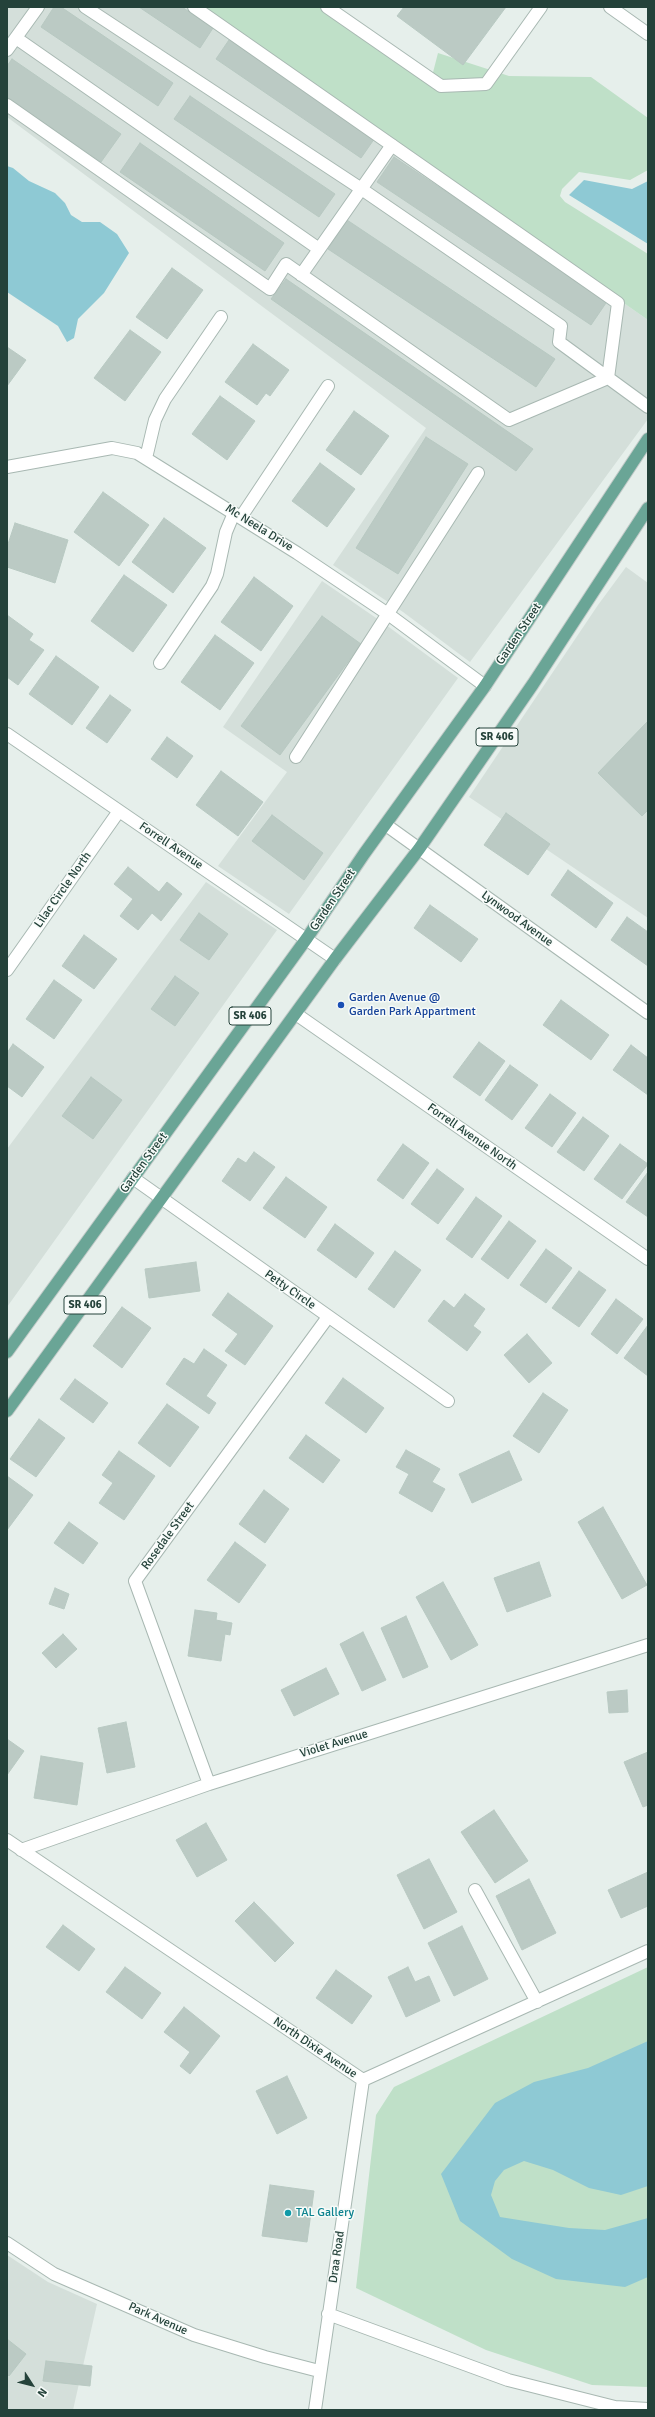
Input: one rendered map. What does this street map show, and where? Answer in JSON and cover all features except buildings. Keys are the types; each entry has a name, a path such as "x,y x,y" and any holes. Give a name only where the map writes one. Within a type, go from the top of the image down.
{"main road":[{"name":"Garden Street","path":"7,1352 307,938 485,686 648,439"},
{"name":"SR 406","path":"7,1411 335,959 419,848 529,690 648,508"}],"street":[{"path":"7,50 38,7"},
{"path":"85,7 360,188 561,326 559,342 648,407"},
{"path":"194,7 618,303 608,378"},
{"path":"327,7 441,86 486,84 541,7"},
{"path":"610,7 648,34"},
{"path":"16,38 319,249"},
{"path":"7,105 270,289 286,264 509,420 608,378"},
{"path":"301,275 360,188 392,145"},
{"path":"146,458 155,420 165,399 221,317"},
{"path":"160,663 212,586 217,574 226,532 328,386"},
{"name":"Mc Neela Drive","path":"7,467 112,448 137,453 238,515 388,614 485,686"},
{"path":"296,757 478,473"},
{"name":"Forrell Avenue","path":"7,734 307,938 335,959"},
{"name":"Lilac Circle North","path":"7,970 119,811"},
{"name":"Lynwood Avenue","path":"386,825 648,1013"},
{"name":"Forrell Avenue North","path":"296,1014 648,1259"},
{"name":"Petty Circle","path":"133,1178 448,1401"},
{"name":"Rosedale Street","path":"209,1784 135,1581 328,1317"},
{"name":"Violet Avenue","path":"21,1850 209,1784 646,1649"},
{"name":"North Dixie Avenue","path":"7,1840 363,2080 648,1951"},
{"path":"474,1890 537,2002"},
{"name":"Draa Road","path":"315,2410 319,2371 363,2080"},
{"name":"Park Avenue","path":"7,2243 54,2274 194,2335 265,2358 319,2371"},
{"path":"328,2314 508,2380 615,2407 648,2409"}],"shaded area":[{"path":"7,7 200,7 648,320 648,419 470,662 403,612 333,565 426,428 7,117"},
{"path":"626,567 648,583 648,918 469,797 598,605"},
{"path":"322,581 382,622 458,678 289,914 218,866 287,772 223,727"},
{"path":"206,882 277,930 7,1307 7,1149"},
{"path":"7,2255 48,2282 97,2304 73,2410 7,2410"}],"green space":[{"path":"200,7 328,7 430,84 438,53 509,76 591,77 648,118 648,170 630,180 579,172 562,189 560,196 565,202 648,254 648,320"},
{"path":"648,1967 648,2387 592,2385 486,2350 356,2288 376,2115 394,2087"}],"water":[{"path":"7,166 13,168 29,181 55,193 65,203 71,215 82,222 100,222 117,234 129,253 104,293 78,319 74,338 67,342 58,326 7,292"},
{"path":"584,180 632,189 648,181 648,244 569,195"},
{"path":"648,2041 648,2186 621,2195 589,2188 553,2170 524,2161 504,2170 495,2181 491,2195 500,2217 569,2228 605,2230 648,2218 648,2277 625,2287 556,2279 512,2259 460,2221 441,2174 495,2103 534,2082 588,2068"}],"place":[{"name":"Garden Avenue @ Garden Park Appartment","path":"341,1005"},
{"name":"TAL Gallery","path":"288,2213"}]}
